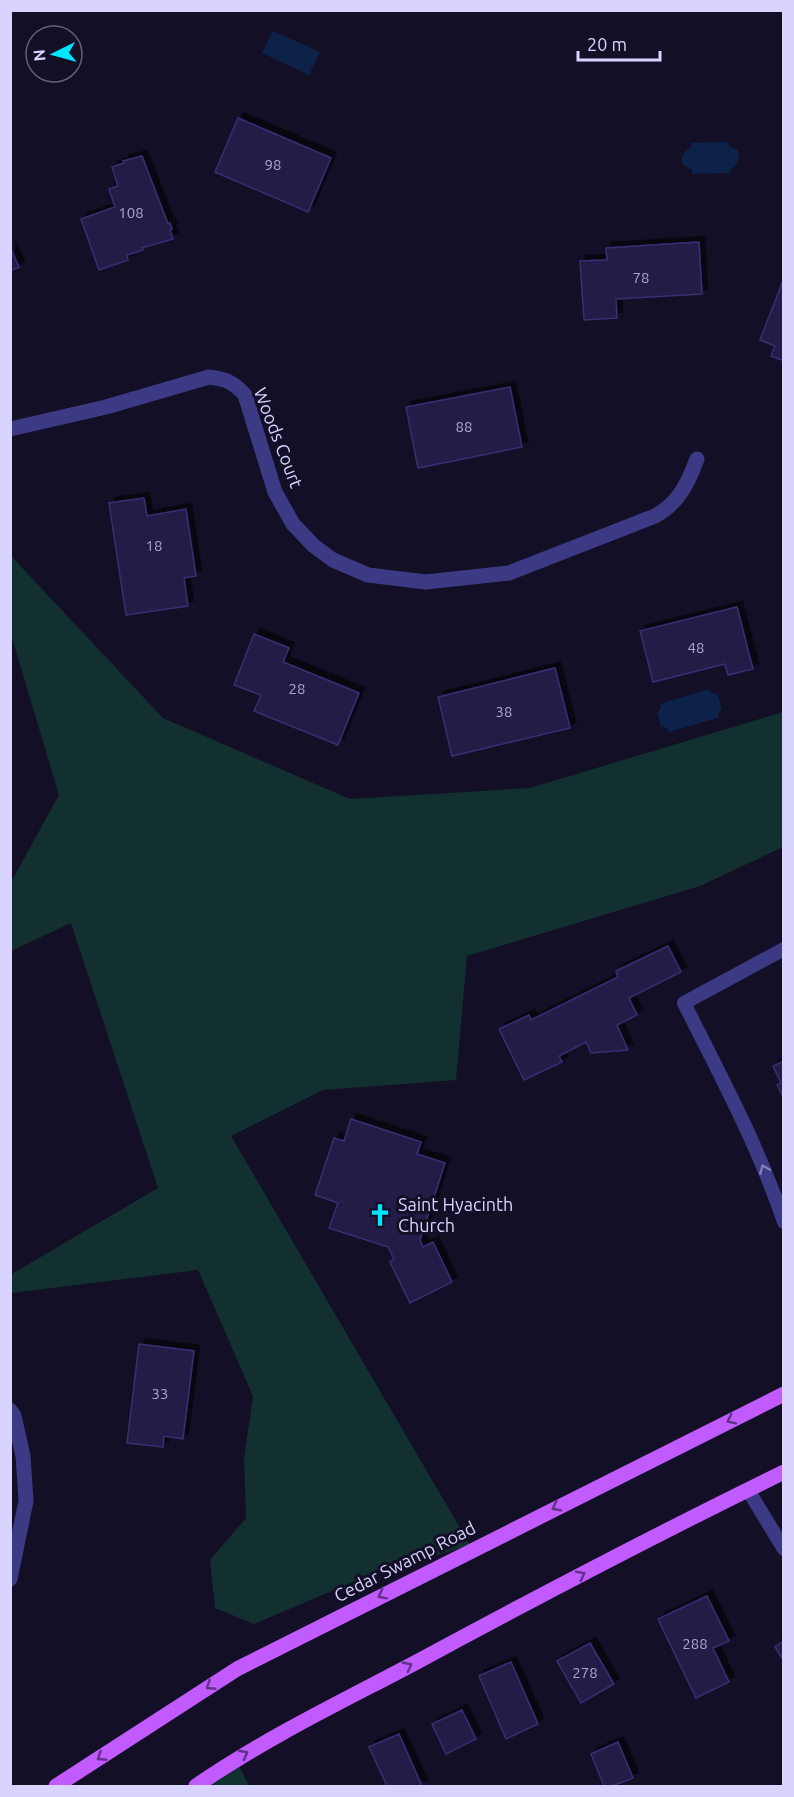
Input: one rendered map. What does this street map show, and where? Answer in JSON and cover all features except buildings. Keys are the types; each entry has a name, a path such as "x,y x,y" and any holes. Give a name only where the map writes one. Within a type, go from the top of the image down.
{"main road":[{"name":"Cedar Swamp Road","path":"56,1786 237,1669 783,1394"},
{"path":"196,1786 236,1758 518,1607 783,1472"}],"street":[{"name":"Woods Court","path":"10,429 106,407 209,377 226,379 245,394 275,492 293,524 314,546 333,560 368,575 426,582 508,573 655,516 666,510 680,495 690,479 697,459"},
{"path":"10,1410 15,1416 23,1456 26,1501 10,1579"}],"lane":[{"path":"783,949 684,1003 742,1118 783,1222"},
{"path":"748,1490 783,1549"}],"green space":[{"path":"11,556 163,718 350,799 530,788 783,712 783,847 700,886 467,956 456,1080 323,1090 231,1136 470,1545 365,1577 254,1624 215,1608 210,1560 246,1518 244,1459 253,1396 198,1270 11,1293 10,1275 158,1188 71,923 11,951 11,882 59,795 11,635"},
{"path":"236,1759 249,1786 196,1786"}],"water":[{"path":"273,31 320,52 309,75 262,53"},
{"path":"729,142 729,146 738,150 739,156 738,162 730,173 692,174 692,170 683,165 683,155 691,148 691,143"},
{"path":"709,689 710,692 718,695 722,708 718,718 669,732 667,728 661,726 657,713 661,708 660,704"}],"place":[{"name":"Saint Hyacinth Church","path":"380,1215"}]}
